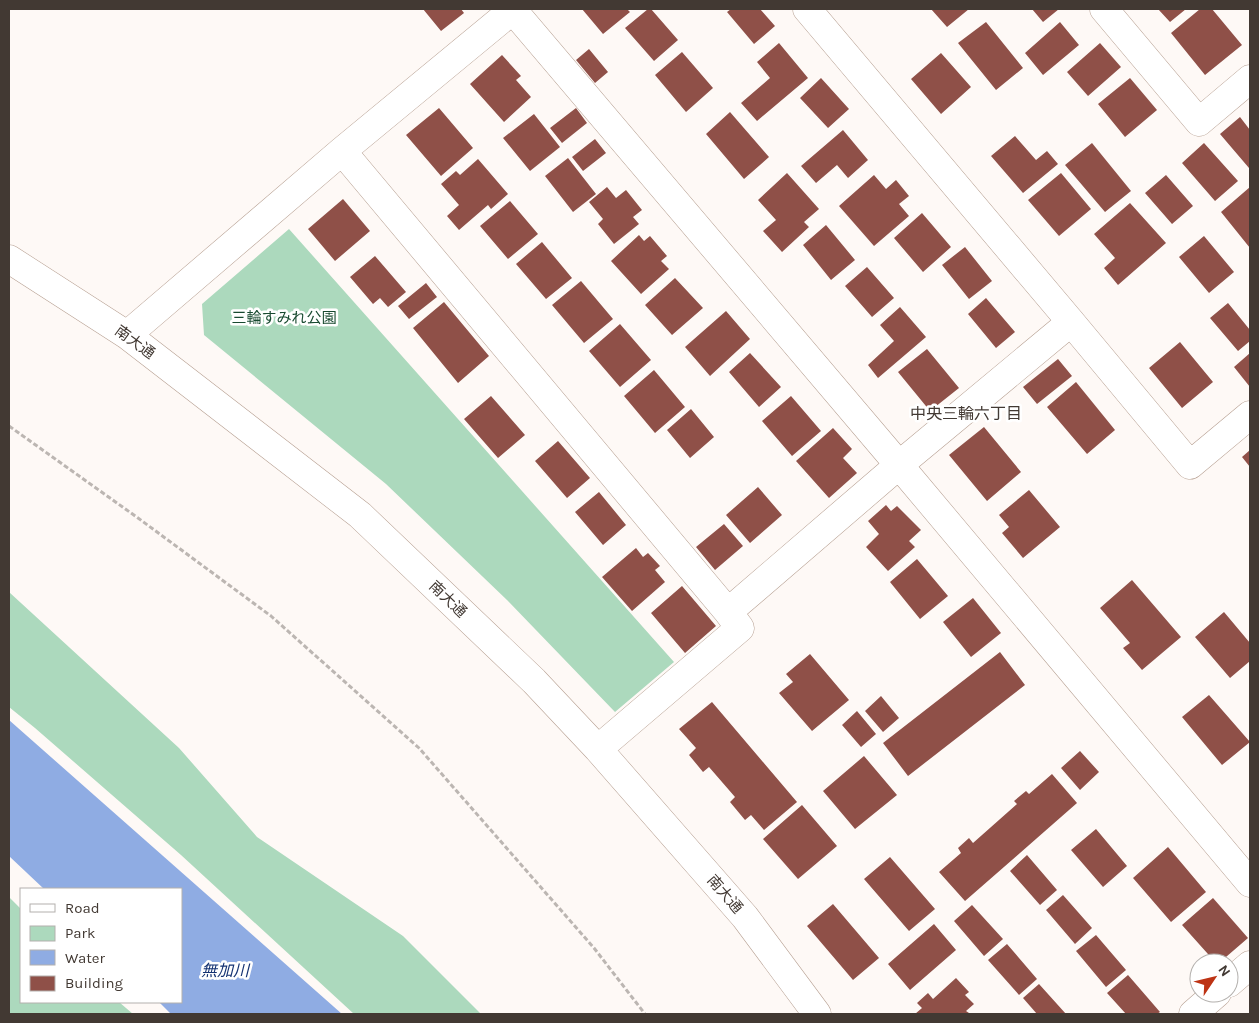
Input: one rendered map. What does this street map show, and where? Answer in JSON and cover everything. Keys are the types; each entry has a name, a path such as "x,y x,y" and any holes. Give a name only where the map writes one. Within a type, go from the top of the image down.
{"street":[{"path":"127,335 342,150 513,9 1250,883"},
{"path":"807,9 1190,465 1250,415"},
{"path":"1104,9 1199,122 1250,78"},
{"path":"342,150 740,628 598,750"},
{"name":"南大通","path":"9,259 127,335 360,515 534,681 598,750 745,917 817,1014"},
{"path":"728,612 899,465 1071,322"},
{"path":"1239,974 1250,965"},
{"path":"1193,1014 1206,1003"}],"path":[{"path":"9,426 271,616 420,748 594,948 645,1014"}],"green space":[{"name":"三輪すみれ公園","path":"289,229 674,662 615,712 507,600 386,484 204,335 202,304"},
{"path":"9,592 179,748 257,837 403,936 481,1014 354,1014 181,855 9,707"},
{"path":"9,897 20,908 20,1003 120,1003 133,1014 11,1014 9,1013"}],"water":[{"name":"無加川","path":"9,720 342,1014 171,1014 160,1003 182,1003 182,888 43,888 9,856"}],"building":[{"path":"423,9 461,9 464,13 441,31"},
{"path":"582,9 627,9 630,12 603,34"},
{"path":"648,9 651,9 678,40 654,61 625,28"},
{"path":"731,9 760,9 775,26 754,44 727,12"},
{"path":"931,9 969,9 947,27"},
{"path":"1032,9 1059,9 1043,22"},
{"path":"1158,9 1186,9 1170,22"},
{"path":"1200,9 1212,9 1242,45 1205,75 1171,33"},
{"path":"986,22 1023,68 996,90 958,43"},
{"path":"1060,22 1079,45 1043,75 1025,53"},
{"path":"779,43 808,78 757,121 741,103 770,78 757,62"},
{"path":"1100,43 1121,67 1088,96 1067,72"},
{"path":"589,49 608,72 595,83 576,60"},
{"path":"682,52 713,88 686,112 655,75"},
{"path":"941,53 971,87 941,114 911,79"},
{"path":"502,55 521,76 516,80 531,97 504,122 470,84"},
{"path":"821,78 849,109 828,128 800,98"},
{"path":"1130,78 1157,110 1125,137 1098,104"},
{"path":"439,108 473,148 441,176 406,135"},
{"path":"576,108 587,123 562,143 550,128"},
{"path":"730,112 769,157 744,179 706,134"},
{"path":"534,114 560,147 530,171 503,138"},
{"path":"1240,117 1250,130 1249,168 1220,134"},
{"path":"843,130 868,160 848,178 837,165 816,183 801,166"},
{"path":"1015,136 1036,160 1047,151 1058,164 1023,193 991,156"},
{"path":"595,139 606,153 583,171 572,157"},
{"path":"1092,143 1131,191 1105,212 1065,165"},
{"path":"1204,143 1238,181 1215,201 1182,163"},
{"path":"568,158 596,194 573,212 545,176"},
{"path":"478,159 508,194 491,209 488,205 459,230 447,216 459,205 441,184 456,171 460,175"},
{"path":"787,173 819,209 804,222 809,227 782,252 763,231 776,220 758,200"},
{"path":"1061,173 1091,209 1059,236 1028,200"},
{"path":"874,175 886,189 896,180 909,196 899,204 909,216 874,246 839,206"},
{"path":"1166,175 1193,206 1172,224 1145,193"},
{"path":"607,187 616,198 626,190 642,210 633,217 639,224 614,244 598,224 603,219 589,202"},
{"path":"1250,187 1250,248 1221,212"},
{"path":"343,199 370,231 335,261 308,229"},
{"path":"510,201 538,234 508,259 480,226"},
{"path":"1130,203 1166,243 1118,285 1104,268 1115,258 1094,234"},
{"path":"922,213 951,247 923,272 894,238"},
{"path":"826,225 855,260 831,280 803,245"},
{"path":"639,235 644,241 650,236 667,256 661,261 669,269 641,294 611,261"},
{"path":"1204,236 1234,272 1209,293 1179,257"},
{"path":"542,242 572,278 546,299 516,264"},
{"path":"965,247 992,281 969,299 942,265"},
{"path":"375,256 406,292 388,307 380,298 373,304 350,277"},
{"path":"867,267 894,298 872,317 845,286"},
{"path":"675,278 703,308 672,335 645,305"},
{"path":"581,281 613,319 584,343 552,305"},
{"path":"426,283 437,297 409,319 398,306"},
{"path":"986,298 1015,332 996,348 968,314"},
{"path":"444,302 489,356 458,383 413,328"},
{"path":"1228,303 1250,330 1250,341 1238,351 1210,318"},
{"path":"900,307 926,337 878,378 868,365 894,341 880,325"},
{"path":"726,311 750,339 710,376 685,347"},
{"path":"620,324 651,360 620,387 589,351"},
{"path":"1180,342 1213,382 1182,408 1149,368"},
{"path":"927,349 959,388 930,411 898,372"},
{"path":"750,353 781,387 759,407 729,372"},
{"path":"1250,353 1250,387 1234,367"},
{"path":"1058,359 1072,376 1037,404 1023,387"},
{"path":"654,370 685,407 655,433 624,396"},
{"path":"1076,382 1115,430 1087,454 1047,407"},
{"path":"491,396 525,435 498,458 464,419"},
{"path":"791,396 821,431 792,456 762,421"},
{"path":"691,409 714,437 690,458 667,430"},
{"path":"984,427 1021,472 987,501 949,455"},
{"path":"833,428 852,449 843,458 857,473 829,498 796,461"},
{"path":"558,441 590,478 567,498 535,461"},
{"path":"1250,450 1250,467 1242,457"},
{"path":"758,487 782,515 750,543 726,515"},
{"path":"1029,490 1060,527 1023,558 1002,533 1009,527 999,515"},
{"path":"599,492 626,525 603,545 575,512"},
{"path":"886,505 891,511 897,506 921,530 909,541 915,547 888,571 866,547 879,534 868,521"},
{"path":"724,524 743,546 715,570 696,547"},
{"path":"636,548 643,557 648,553 660,566 655,570 665,582 632,611 602,577"},
{"path":"917,559 948,596 920,619 890,582"},
{"path":"1132,580 1181,637 1142,670 1123,648 1130,643 1100,608"},
{"path":"682,586 716,626 685,653 651,613"},
{"path":"973,598 1001,633 971,657 943,622"},
{"path":"1224,612 1250,643 1250,661 1230,678 1195,637"},
{"path":"1000,652 1025,685 908,776 883,743"},
{"path":"810,654 849,700 812,731 779,693 793,682 786,674"},
{"path":"1209,695 1250,742 1222,765 1182,717"},
{"path":"881,696 899,718 883,732 865,711"},
{"path":"712,702 797,802 764,830 751,815 745,820 730,802 735,797 709,767 703,772 689,755 696,748 679,729"},
{"path":"857,711 876,734 861,747 842,725"},
{"path":"1080,751 1099,772 1080,790 1061,768"},
{"path":"864,756 897,795 855,829 823,791"},
{"path":"1052,774 1077,803 965,901 939,872 961,853 958,848 969,838 973,843 1017,804 1014,801 1026,791 1029,794"},
{"path":"802,805 837,846 798,879 763,839"},
{"path":"1096,829 1127,866 1103,887 1071,850"},
{"path":"1168,847 1206,892 1171,922 1133,878"},
{"path":"1027,855 1057,890 1040,905 1010,871"},
{"path":"890,857 935,909 909,931 864,879"},
{"path":"1063,895 1092,928 1075,944 1046,910"},
{"path":"1213,898 1248,938 1231,953 1207,953 1182,925"},
{"path":"833,904 879,958 853,980 807,926"},
{"path":"972,905 1003,939 984,956 954,921"},
{"path":"934,924 956,950 910,990 888,964"},
{"path":"1096,935 1126,970 1106,987 1076,951"},
{"path":"1007,944 1037,979 1019,995 988,960"},
{"path":"1128,975 1160,1012 1157,1014 1126,1014 1107,993"},
{"path":"956,978 969,992 965,995 974,1004 966,1011 968,1014 915,1014 922,1008 917,1003 928,993 933,999"},
{"path":"1039,984 1066,1014 1037,1014 1023,998"}],"district":[{"name":"中央三輪六丁目","path":"966,413"}]}
